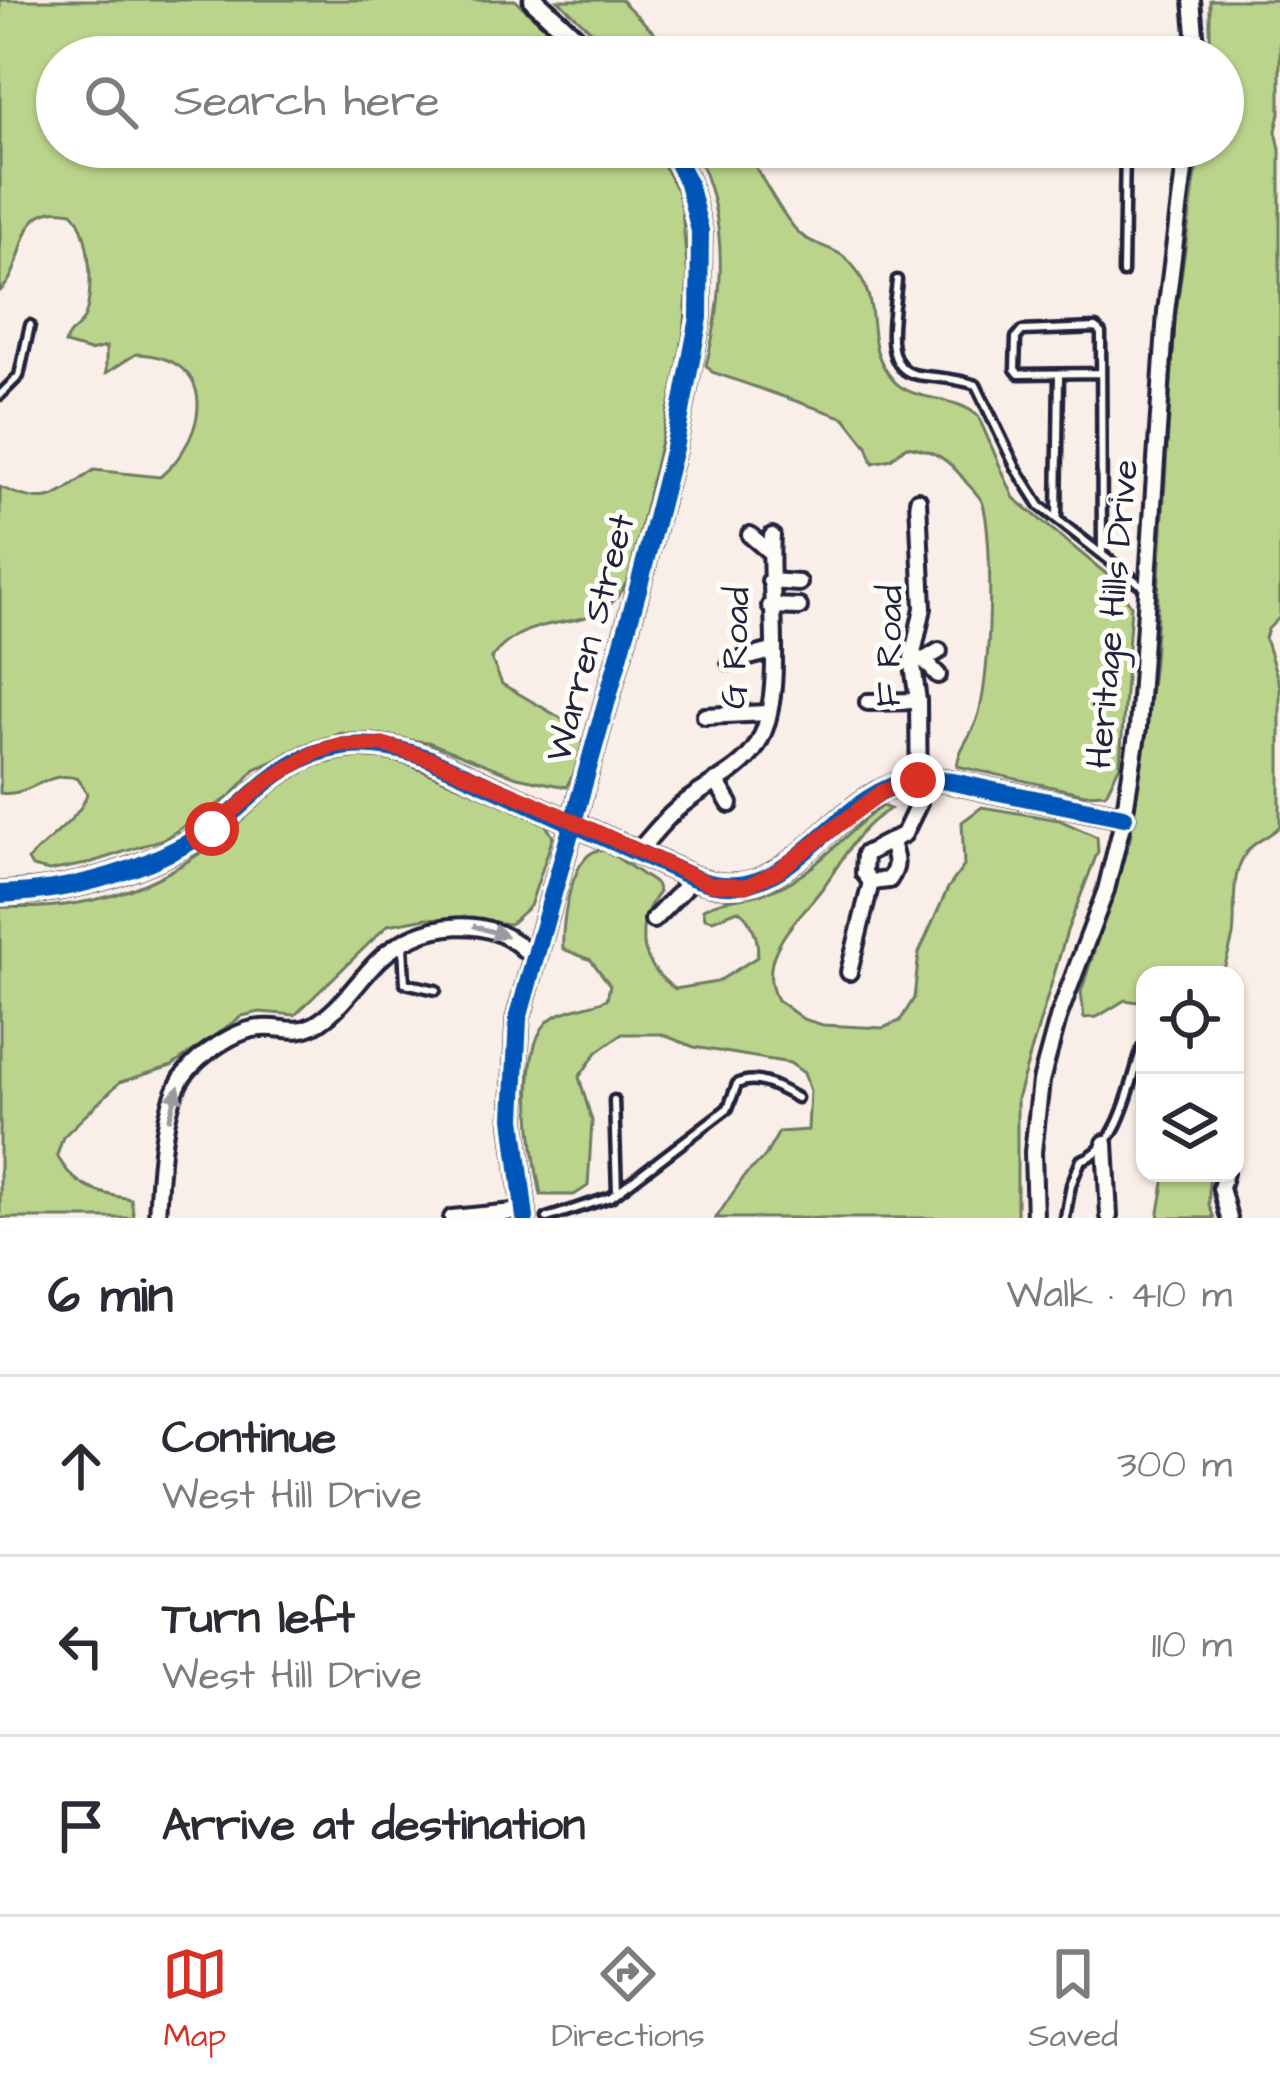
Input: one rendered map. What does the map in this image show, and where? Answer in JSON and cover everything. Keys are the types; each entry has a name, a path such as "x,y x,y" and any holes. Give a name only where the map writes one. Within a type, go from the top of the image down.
{"street":[{"path":"534,0 573,36"},
{"path":"1192,0 1195,36"},
{"name":"Warren Street","path":"524,1215 512,1087 518,1018 661,500 699,318 700,230 680,168"},
{"name":"Heritage Hills Drive","path":"1035,1218 1033,1152 1041,1081 1059,1015 1106,890 1138,728 1166,312 1183,168"},
{"name":"F Road","path":"891,843 904,834 919,803 924,728 918,701 918,659 923,608 913,547 922,509"},
{"path":"750,536 771,553"},
{"name":"G Road","path":"638,851 677,808 702,800 716,781 752,754 767,713 772,536"},
{"path":"770,581 799,584"},
{"path":"770,606 799,607"},
{"path":"730,662 772,651"},
{"path":"918,659 939,651"},
{"path":"918,659 938,675"},
{"path":"868,703 918,701"},
{"path":"705,716 767,713"},
{"path":"0,894 77,886 123,875 212,829 290,765 338,745 362,743 407,751 576,821 694,878 727,886 761,882 866,802 901,783 918,780 1124,817"},
{"path":"716,781 730,804"},
{"path":"891,843 898,863 895,872 889,880 871,882 864,873 865,854 891,843"},
{"path":"653,920 694,878"},
{"path":"849,972 871,882"},
{"path":"157,1218 173,1096 184,1075 202,1058 240,1033 261,1028 298,1032 320,1022 380,958 421,932 468,924 517,939 532,958"},
{"path":"1105,1143 1109,1216"},
{"path":"1223,1182 1229,1218"},
{"path":"452,1218 524,1215"}],"lane":[{"path":"1123,273 1125,168"},
{"path":"897,280 893,359 910,374 958,378 976,385 1040,506 1148,591"},
{"path":"0,395 19,376 30,325"},
{"path":"1101,373 1019,374 1016,338 1022,332 1096,328 1101,333 1102,552"},
{"path":"1057,519 1059,374"},
{"path":"403,944 405,983 436,990"},
{"path":"1065,1218 1081,1160 1096,1156 1105,1143 1136,1066"},
{"path":"547,1218 617,1192 728,1108 736,1084 746,1079 771,1084 797,1098"},
{"path":"614,1100 617,1192"}],"green space":[{"path":"0,0 515,0 554,36 36,36 36,168 665,168 681,198 688,279 683,347 629,577 602,610 529,630 509,640 491,658 502,684 564,720 584,743 581,762 566,787 517,777 428,742 341,733 255,769 231,796 164,839 86,864 49,871 32,867 28,860 71,820 87,793 78,779 58,777 0,793 0,487 41,499 60,493 94,470 160,477 189,440 198,400 182,368 163,358 136,354 106,373 106,347 90,351 65,344 82,322 90,282 84,234 72,212 40,215 0,291"},
{"path":"558,0 621,0 658,36 597,36"},
{"path":"1210,0 1280,0 1276,131 1280,149 1280,617 1265,638 1280,686 1280,826 1249,849 1238,869 1233,936 1225,966 1136,966 1136,1002 1125,1000 1097,1017 1084,1018 1081,992 1130,839 1146,732 1175,320 1197,168 1244,168 1244,36 1210,36"},
{"path":"703,168 756,168 793,227 846,258 860,276 878,353 893,380 911,392 957,404 978,416 1014,498 1115,581 1131,606 1120,765 1106,793 1085,794 957,766 978,716 986,672 990,578 983,504 953,467 933,453 906,446 891,459 873,463 867,446 845,418 712,372 706,365 717,310 720,255"},
{"path":"338,754 394,759 543,820 553,837 530,906 510,924 427,918 388,925 295,1015 260,1012 242,1016 172,1066 120,1082 63,1137 57,1155 71,1175 88,1187 131,1199 134,1218 0,1218 0,907 68,905 158,878 213,844 301,765"},
{"path":"882,806 890,809 860,834 775,952 771,983 777,1000 803,1019 823,1025 883,1028 900,1021 914,998 919,953 948,888 964,866 962,822 982,807 1059,820 1097,837 1098,851 1067,931 1017,1099 1017,1218 716,1218 779,1132 808,1130 810,1091 804,1073 790,1063 694,1047 661,1034 622,1034 597,1052 579,1077 592,1121 588,1186 574,1195 541,1195 530,1102 534,1051 552,1018 607,999 610,985 591,960 563,949 571,888 585,859 594,851 606,850 656,884 659,892 643,931 647,957 663,979 675,989 717,982 757,957 756,937 738,910 713,920 705,918 703,909 791,881"},
{"path":"1164,1182 1209,1182 1214,1218 1158,1218"}],"cycle path":[{"path":"525,1218 513,1118 518,1019 638,589 674,448 699,318 700,231 680,168"},
{"path":"0,894 83,883 160,857 217,825 286,768 345,746 386,747 430,759 694,878 728,885 758,881 785,867 859,805 886,789 917,780 953,782 1124,817"}],"route":[{"path":"212,829 269,780 314,753 338,745 385,745 534,803 710,884 746,886 778,871 883,791 918,780"}]}
